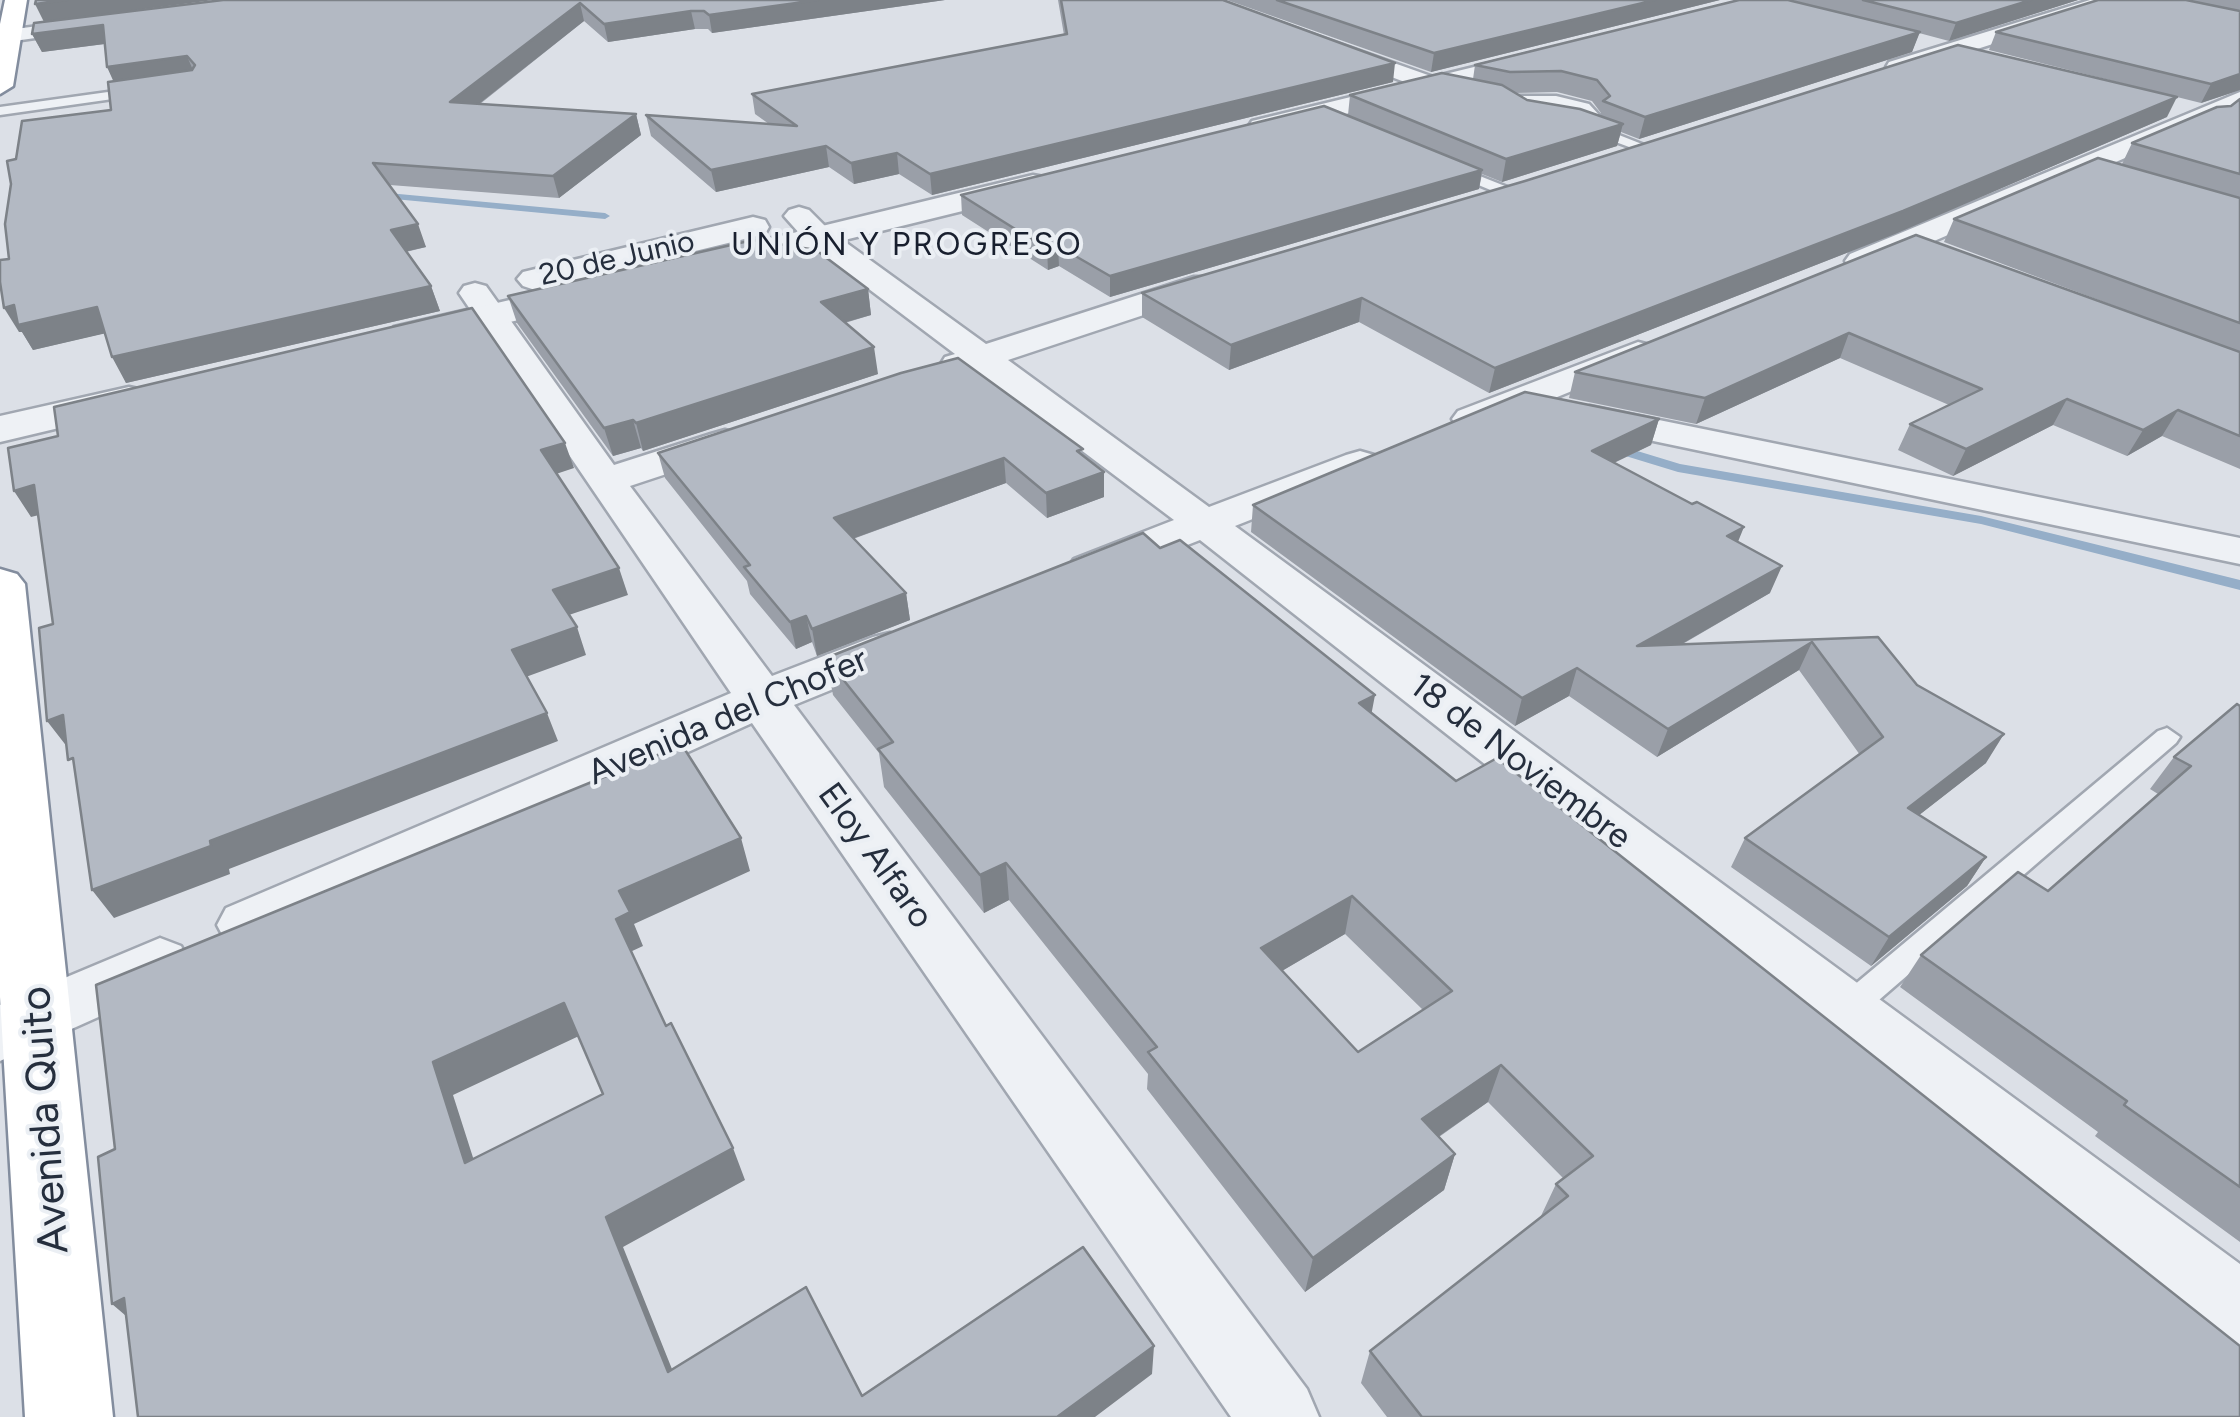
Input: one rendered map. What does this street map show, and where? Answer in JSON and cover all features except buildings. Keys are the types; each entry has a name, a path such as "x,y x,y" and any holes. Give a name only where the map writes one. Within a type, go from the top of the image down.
{"highway":[{"path":"0,86 6,36 16,0"},
{"name":"Avenida Quito","path":"0,584 19,1025 68,1417"}],"street":[{"path":"1198,0 1434,85"},
{"path":"1870,75 2112,0"},
{"path":"6,36 124,21"},
{"path":"1577,39 1326,117 1234,123 1402,72 1577,39"},
{"path":"1908,42 1982,60"},
{"path":"1818,278 1926,250 2101,171 2211,111"},
{"path":"1611,159 1654,145"},
{"name":"20 de Junio","path":"378,329 1060,165"},
{"path":"1472,205 1544,182"},
{"name":"18 de Noviembre","path":"809,226 2240,1310"},
{"path":"928,375 1150,299 1225,278"},
{"name":"Eloy Alfaro","path":"482,305 1278,1417"},
{"path":"1057,582 1676,336"},
{"path":"0,406 151,382 0,429"},
{"path":"1516,402 2240,551"},
{"path":"605,481 766,428"},
{"name":"Avenida del Chofer","path":"19,1025 762,699 928,633"}],"lane":[{"path":"1434,85 1468,92"},
{"path":"0,111 162,88"},
{"path":"1486,96 1503,100 1556,100 1585,107 1595,117 1573,123 1654,145"},
{"path":"1503,100 1527,115"},
{"path":"1440,164 1510,193"},
{"path":"1846,1010 2166,737"}],"waterway":[{"path":"377,195 605,216"},
{"path":"1611,447 1678,468 1981,520 2240,585"}],"district":[{"name":"UNIÓN Y PROGRESO","path":"907,246"}]}
